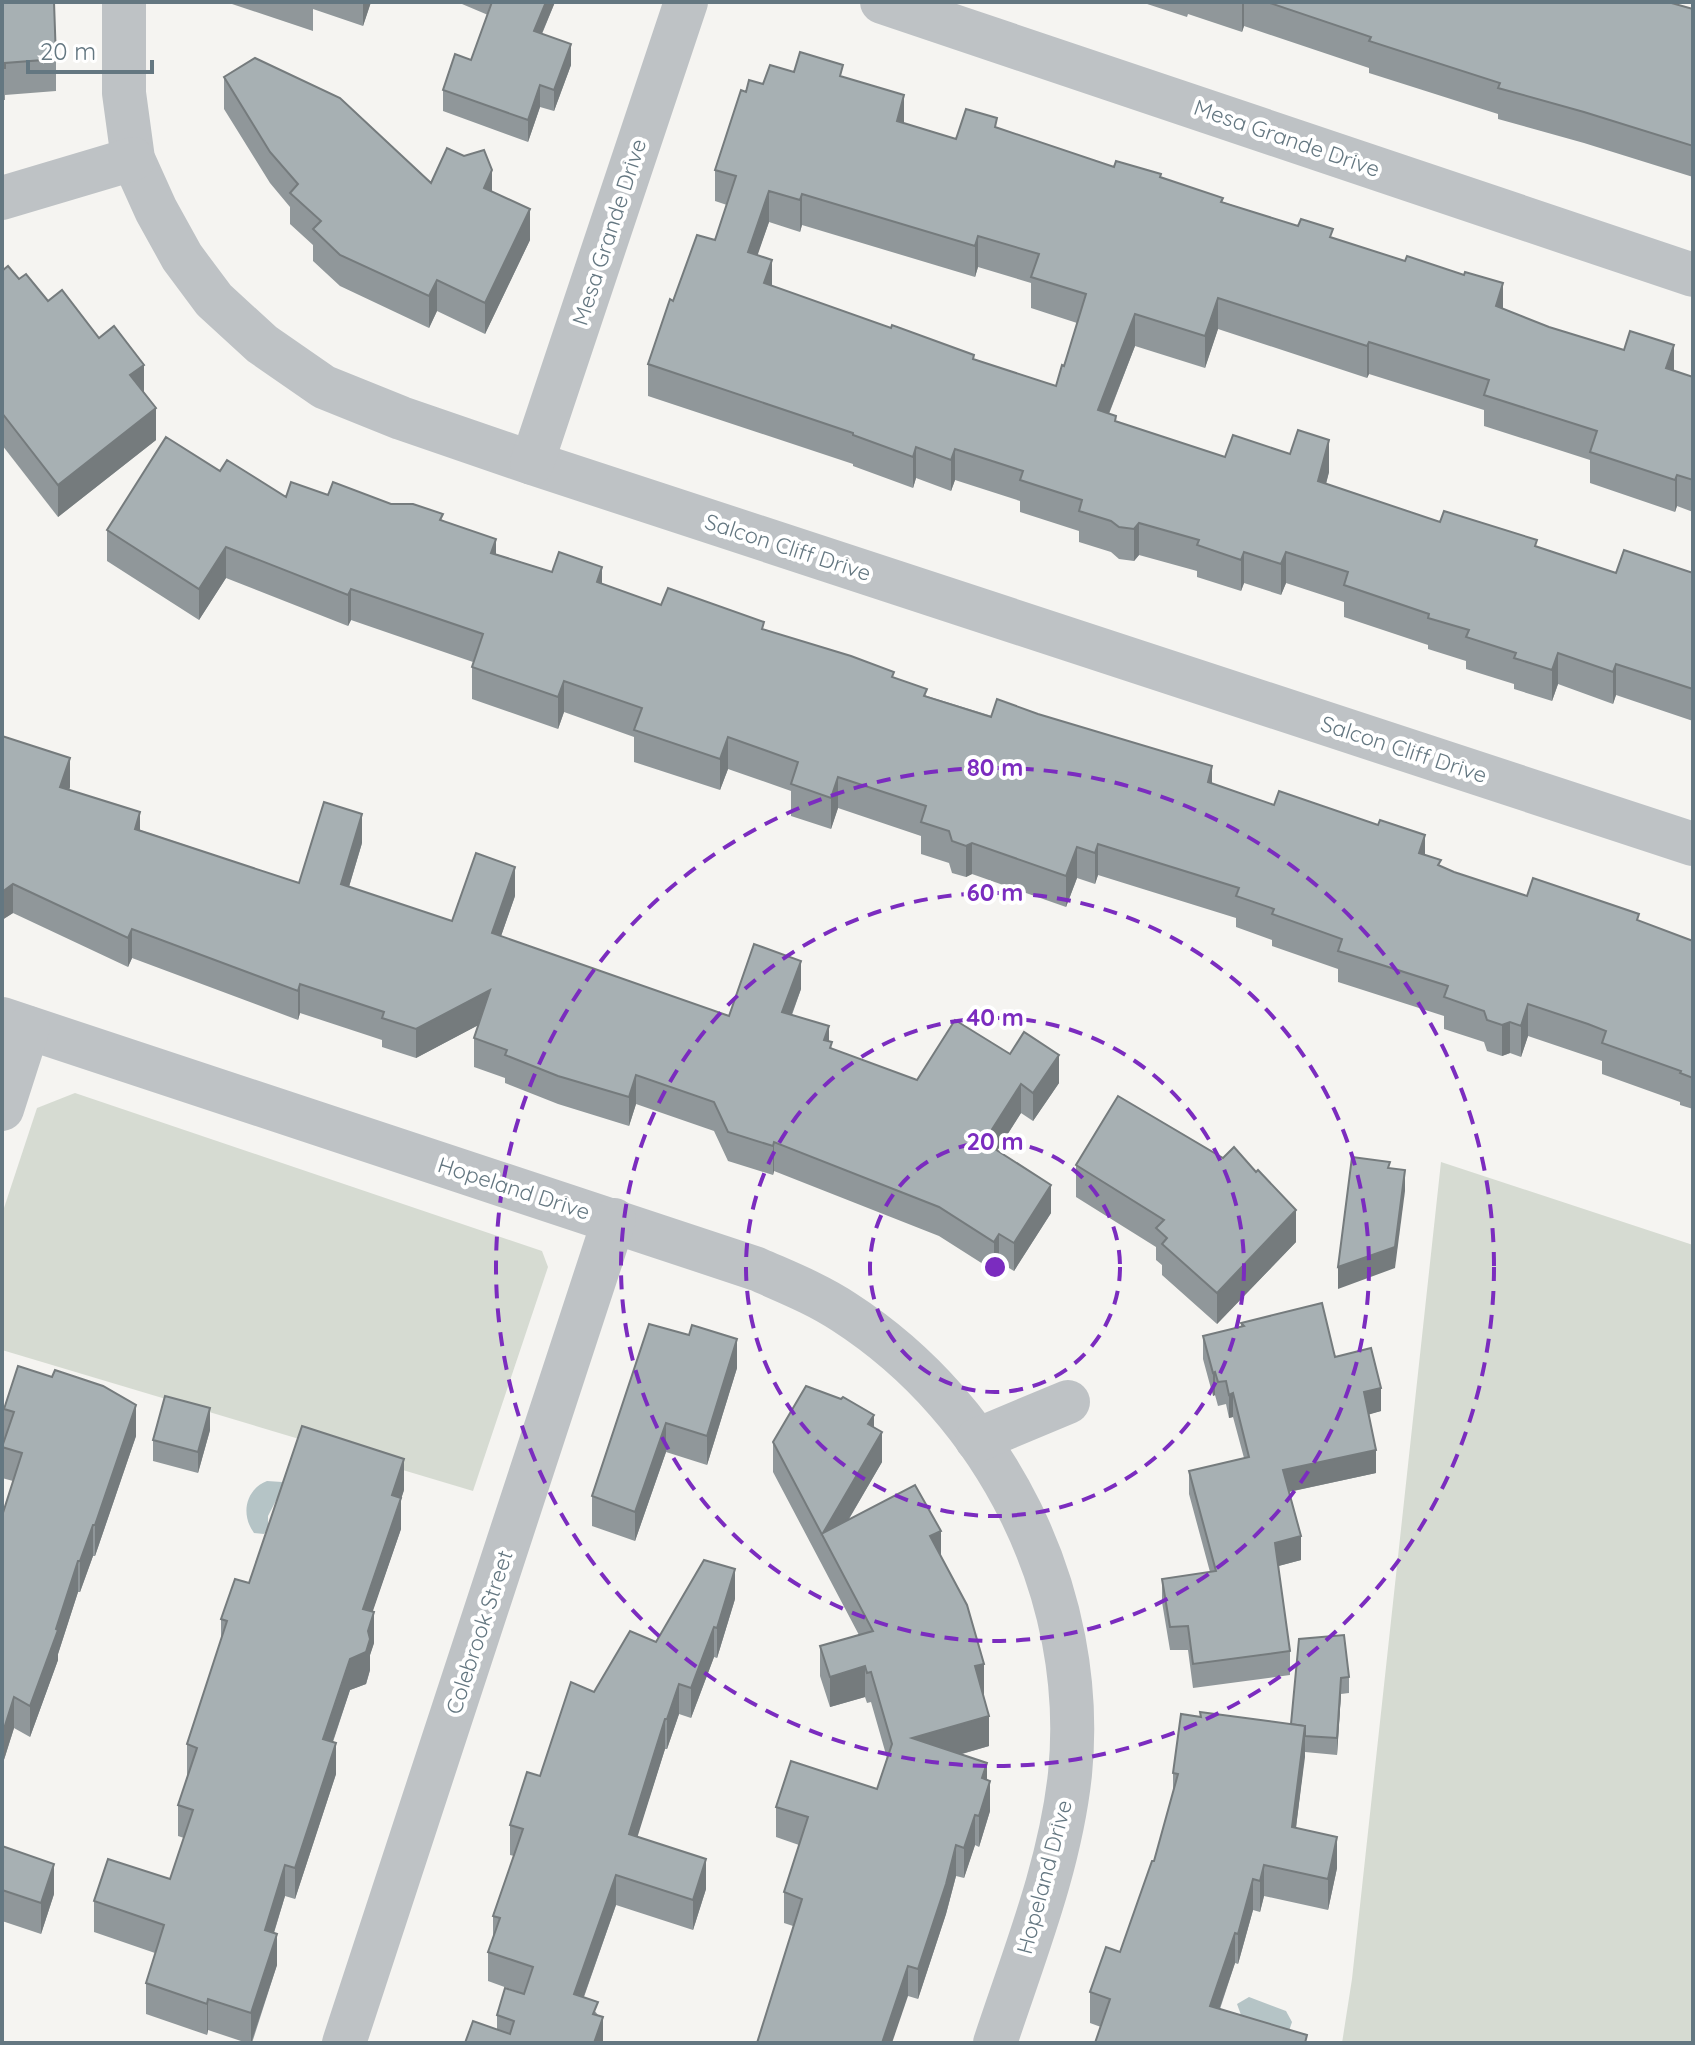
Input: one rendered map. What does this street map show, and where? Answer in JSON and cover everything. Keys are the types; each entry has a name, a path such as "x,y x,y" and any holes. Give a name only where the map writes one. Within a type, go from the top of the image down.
{"street":[{"name":"Salcon Cliff Drive","path":"124,2 124,93 133,159 156,210 182,257 214,300 262,344 324,387 401,418 532,463 1693,844"},
{"name":"Mesa Grande Drive","path":"532,463 686,2"},
{"name":"Mesa Grande Drive","path":"882,2 1693,275"},
{"path":"2,198 133,159"},
{"path":"2,1109 15,1024"},
{"name":"Hopeland Drive","path":"15,1024 757,1269 843,1311 933,1383 977,1440 1037,1545 1053,1590 1071,1698 1070,1775 1061,1826 1045,1893 995,2043"},
{"name":"Colebrook Street","path":"344,2043 614,1220"},
{"path":"977,1440 1068,1402"}],"shaded area":[{"path":"75,1093 542,1251 548,1267 473,1491 2,1350 2,1214 37,1108"},
{"path":"1441,1162 1693,1245 1693,2043 1342,2043 1352,1979"},
{"path":"267,1481 282,1482 284,1485 268,1516 268,1528 264,1534 254,1533 247,1518 247,1503 254,1490"},
{"path":"1249,1997 1286,2011 1292,2022 1289,2031 1241,2015 1237,2004"}],"building":[{"path":"2,2 54,2 56,59 5,63 5,68 2,68"},
{"path":"492,2 546,2 534,31 571,44 554,90 540,85 528,120 443,90 455,54 471,60"},
{"path":"1267,2 1668,2 1693,9 1693,146 1498,88 1500,83 1369,41 1371,37"},
{"path":"800,52 843,65 840,76 904,95 897,121 956,139 966,109 997,118 995,127 1114,167 1116,161 1161,174 1160,177 1223,198 1221,202 1298,226 1301,219 1333,229 1330,237 1405,261 1407,256 1464,275 1465,272 1503,283 1496,306 1549,327 1624,350 1630,331 1674,345 1666,368 1693,377 1693,480 1677,475 1675,480 1590,452 1597,431 1484,395 1489,380 1369,342 1367,346 1218,298 1205,336 1135,314 1098,410 1116,416 1115,421 1225,457 1233,435 1290,454 1298,430 1329,440 1318,481 1440,522 1444,511 1537,540 1535,546 1616,573 1624,550 1693,573 1693,689 1616,664 1613,672 1558,653 1552,670 1514,658 1516,653 1466,637 1469,630 1428,618 1429,614 1344,585 1348,572 1286,552 1281,564 1244,552 1241,560 1197,545 1199,540 1139,523 1134,529 1119,527 1111,521 1079,511 1082,500 1020,480 1023,471 955,449 951,460 916,447 913,457 853,433 648,364 670,299 673,301 697,235 715,240 736,176 715,170 741,90 746,92 749,80 763,84 770,65 794,72","holes":["769,191 800,200 802,194 975,246 978,236 1039,254 1031,277 1086,294 1056,386 973,359 974,355 892,325 891,328 764,283 772,260 748,252"]},
{"path":"255,58 340,98 431,183 447,148 464,156 484,150 492,170 484,188 530,209 485,303 437,280 429,296 340,255 313,229 321,221 290,193 298,184 270,152 224,77"},
{"path":"8,266 19,279 26,274 48,301 62,290 99,338 114,326 144,365 130,375 156,408 58,485 2,413 2,271"},
{"path":"166,437 220,471 227,460 286,497 291,482 328,495 333,482 391,504 413,504 443,514 440,520 496,539 491,553 552,572 559,552 602,567 597,582 661,605 668,588 764,622 762,629 894,672 892,677 927,689 924,696 991,717 997,699 1212,766 1208,782 1274,805 1279,791 1378,825 1380,820 1425,835 1419,853 1441,860 1438,865 1454,872 1527,896 1533,878 1639,914 1637,920 1693,941 1693,1078 1602,1043 1606,1031 1528,1004 1521,1026 1487,1020 1484,1011 1444,997 1448,986 1338,951 1342,939 1272,914 1274,909 1236,896 1239,888 1098,844 1095,853 1077,847 1066,876 972,843 966,846 952,841 949,831 921,822 926,806 838,777 831,798 791,784 798,762 728,737 720,759 634,730 642,708 564,681 558,697 472,667 483,634 351,589 348,595 226,547 199,589 107,530"},
{"path":"2,736 70,758 60,787 140,812 135,829 299,883 324,802 362,814 341,884 452,921 476,853 515,867 492,933 729,1016 754,944 801,961 782,1012 829,1026 824,1040 832,1042 830,1048 917,1080 955,1020 1010,1054 1024,1032 1059,1055 1033,1093 1021,1084 984,1142 1051,1185 1014,1243 999,1234 994,1242 939,1207 774,1142 773,1146 728,1132 714,1102 636,1075 629,1097 558,1076 505,1055 507,1050 474,1038 490,990 416,1029 382,1018 384,1012 300,984 298,991 132,929 128,938 13,884 2,892"},
{"path":"1118,1096 1223,1158 1234,1147 1296,1210 1217,1293 1162,1244 1167,1238 1156,1228 1164,1220 1076,1165"},
{"path":"1352,1157 1390,1162 1388,1168 1405,1170 1395,1247 1338,1267"},
{"path":"1322,1303 1335,1357 1371,1348 1381,1388 1364,1392 1376,1450 1283,1470 1301,1536 1275,1543 1290,1651 1193,1664 1188,1626 1170,1627 1162,1579 1216,1571 1189,1471 1249,1457 1233,1393 1229,1395 1226,1381 1218,1382 1213,1373 1203,1336"},
{"path":"649,1324 689,1335 692,1325 737,1339 707,1436 666,1423 635,1512 592,1496"},
{"path":"18,1366 52,1377 55,1370 103,1386 136,1405 95,1525 78,1561 58,1630 30,1706 14,1697 2,1735 2,1516 22,1453 2,1447 14,1412 4,1409"},
{"path":"806,1386 841,1399 843,1397 874,1415 868,1424 882,1432 823,1533 915,1485 941,1531 930,1536 967,1605 984,1664 975,1666 989,1716 912,1738 987,1763 982,1778 990,1781 979,1816 975,1815 964,1848 956,1845 918,1969 908,1966 882,2043 757,2043 802,1899 784,1892 808,1817 776,1807 791,1761 877,1789 892,1744 871,1672 867,1673 865,1666 830,1677 820,1646 873,1631 773,1442"},
{"path":"165,1396 210,1408 198,1452 153,1440"},
{"path":"302,1426 404,1459 392,1495 401,1498 363,1609 374,1612 366,1652 350,1659 323,1739 336,1743 295,1868 285,1865 265,1930 277,1934 251,2013 208,1999 207,2004 146,1983 164,1925 94,1901 108,1859 170,1879 193,1810 178,1805 197,1748 187,1744 227,1621 221,1619 235,1579 249,1583"},
{"path":"704,1560 735,1569 717,1628 714,1627 691,1688 679,1684 665,1719 629,1834 706,1859 693,1900 616,1875 574,1994 598,2002 593,2014 603,2017 594,2043 465,2043 473,2021 510,2034 514,2021 497,2015 505,1988 524,1994 533,1967 488,1952 500,1918 493,1916 523,1829 510,1825 527,1772 540,1776 571,1682 594,1692 630,1631 656,1642"},
{"path":"1344,1635 1349,1677 1341,1678 1337,1738 1305,1736 1305,1726 1291,1724 1299,1639"},
{"path":"1200,1712 1305,1726 1292,1827 1337,1837 1328,1879 1264,1865 1260,1881 1253,1879 1238,1934 1235,1933 1210,2006 1307,2035 1305,2043 1095,2043 1110,1999 1090,1992 1106,1947 1120,1952 1154,1861 1178,1774 1173,1773 1181,1714 1201,1717"},
{"path":"2,1846 54,1864 41,1903 2,1890"}]}
